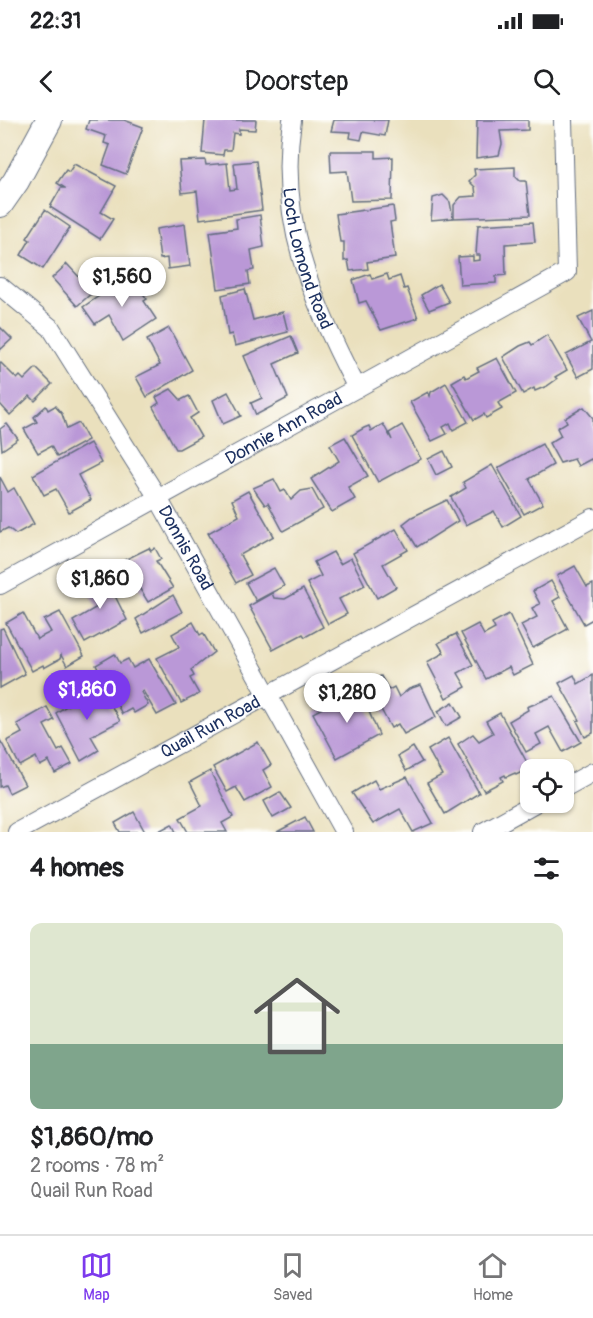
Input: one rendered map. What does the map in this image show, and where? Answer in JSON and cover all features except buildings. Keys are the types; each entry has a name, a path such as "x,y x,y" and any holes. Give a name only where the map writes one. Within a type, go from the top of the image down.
{"street":[{"path":"0,204 16,181 49,120"},
{"name":"Loch Lomond Road","path":"292,120 289,171 300,255 326,328 357,388"},
{"name":"Donnie Ann Road","path":"0,585 567,272 563,120"},
{"name":"Donnis Road","path":"0,286 51,328 158,498 344,832"},
{"name":"Quail Run Road","path":"17,832 593,518"},
{"path":"574,782 593,772"},
{"path":"483,832 520,811"}]}
